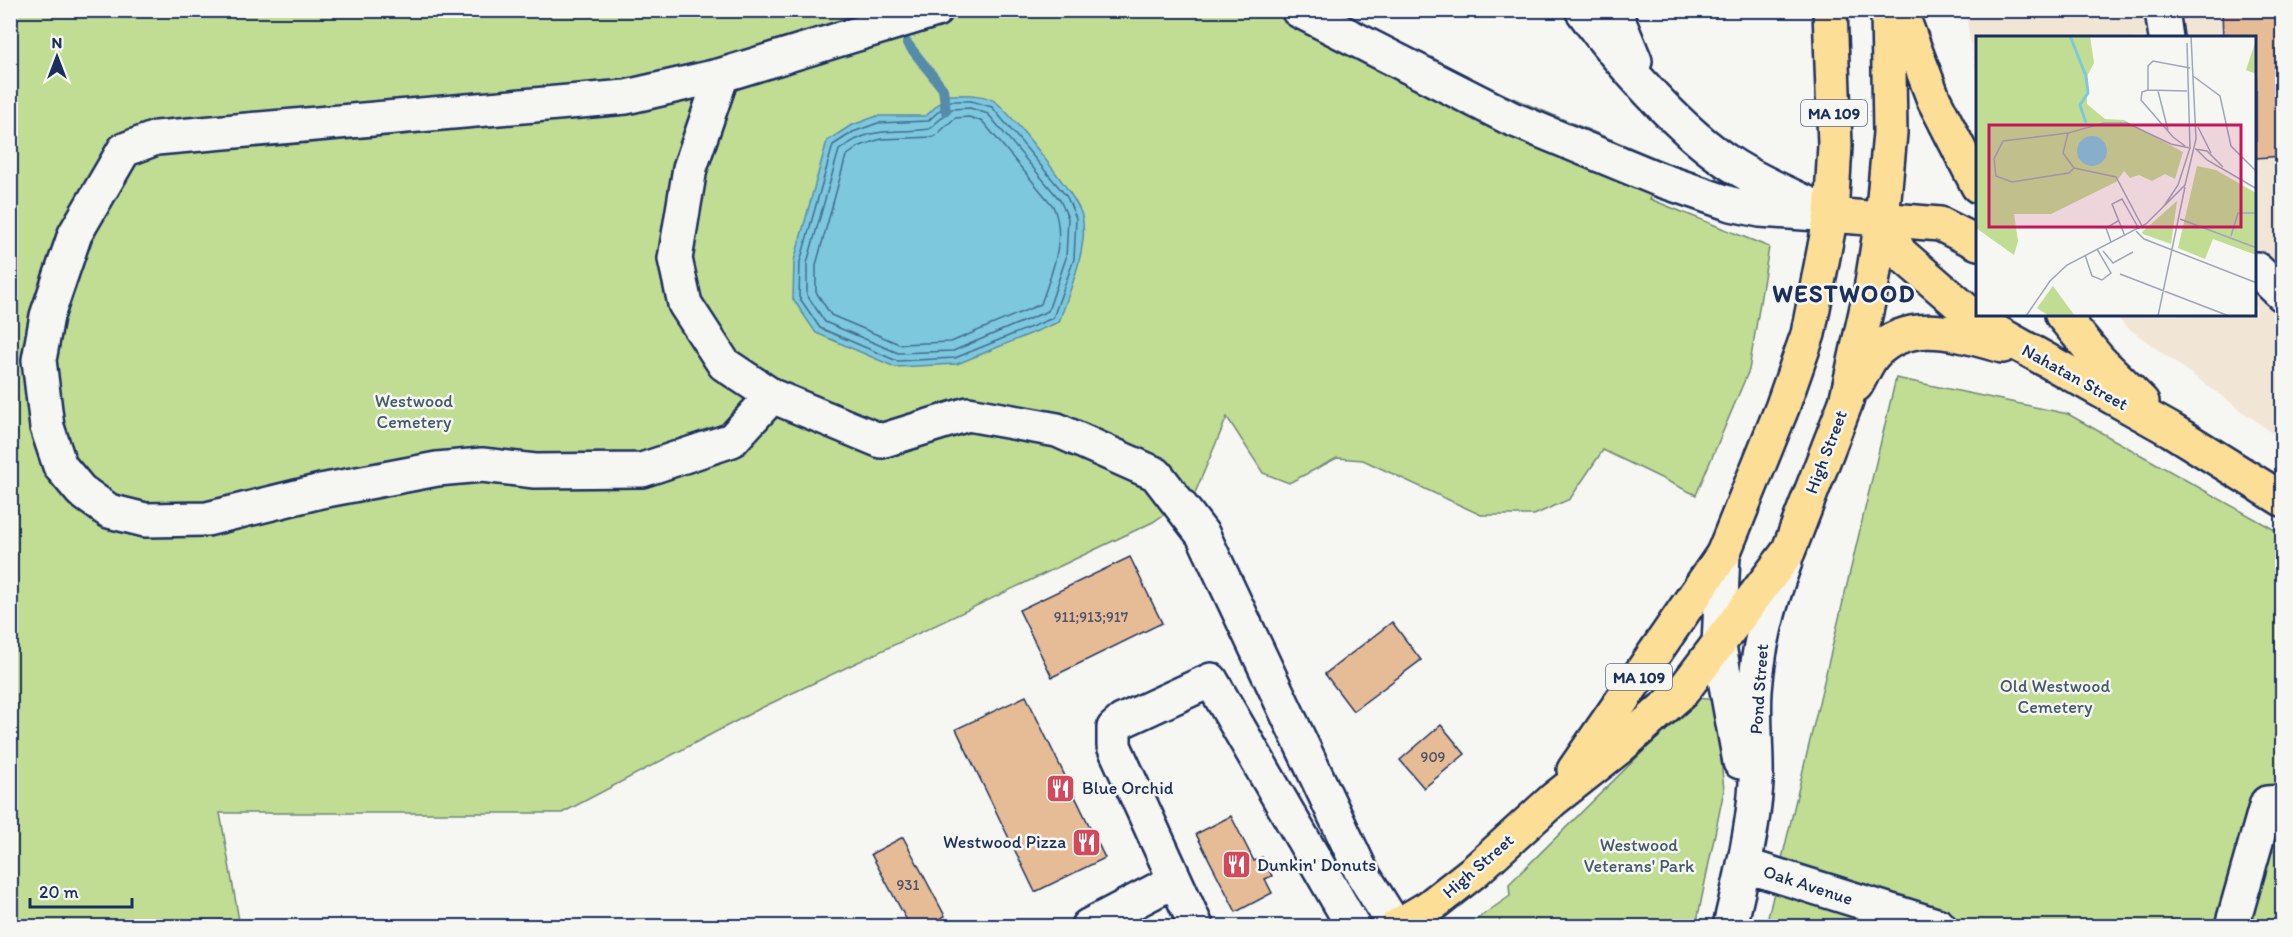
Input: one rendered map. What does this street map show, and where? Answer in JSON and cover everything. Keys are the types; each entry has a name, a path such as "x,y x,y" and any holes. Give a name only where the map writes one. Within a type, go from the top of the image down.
{"main road":[{"name":"High Street","path":"1554,799 1723,554 1782,408 1808,334 1831,215 1835,145 1830,10"},
{"name":"High Street","path":"1396,927 1430,907 1476,870 1554,799 1620,747 1682,692 1788,552 1846,402 1871,289 1882,220 1890,134 1888,10"},
{"path":"1900,10 1934,100 1976,182"},
{"path":"1831,215 1940,224 1976,242"},
{"name":"Nahatan Street","path":"1882,220 1900,253 1924,277 1982,324 2030,353 2171,430 2283,499"},
{"name":"Nahatan Street","path":"2063,316 2099,360 2171,430"},
{"path":"1846,402 1875,353 1903,333 1940,332 1964,335 2030,353"}],"street":[{"path":"772,396 732,440 642,470 535,471 482,465 437,469 311,494 207,519 145,520 109,511 81,491 60,466 47,427 39,360 47,316 75,234 124,150 156,138 626,97 722,75 936,10"},
{"path":"1298,10 1510,118 1658,180 1731,204 1760,210 1831,215"},
{"path":"1582,10 1608,47 1673,116 1730,164 1831,215"},
{"path":"1614,10 1647,87"},
{"path":"2162,10 2166,36"},
{"path":"722,75 690,168 675,259 685,304 724,364 772,396 880,441 968,414 1057,430 1156,474 1203,534 1362,873 1396,927"},
{"path":"2257,269 2283,294"},
{"name":"Pond Street","path":"1730,927 1744,865 1756,782 1755,692 1761,641 1771,600 1788,552"},
{"name":"Pond Street","path":"1723,554 1719,646 1750,829"},
{"path":"1196,927 1114,746 1114,728 1122,721 1211,680 1353,927"},
{"path":"2232,927 2275,802"},
{"name":"Oak Avenue","path":"1744,865 1940,927"},
{"path":"1088,927 1174,881"}],"shaded area":[{"path":"1965,11 2282,11 2282,440 2124,325 2117,316 2257,316 2257,36 1976,36 1976,72"}],"green space":[{"name":"Westwood Cemetery","path":"10,11 1338,11 1501,93 1665,162 1650,199 1769,247 1749,370 1696,495 1603,450 1570,499 1534,515 1481,515 1363,460 1337,458 1289,483 1263,473 1227,417 1195,493 1153,522 761,708 562,813 220,813 240,926 11,926"},
{"name":"Old Westwood Cemetery","path":"1896,378 2068,414 2282,534 2282,926 1766,926"},
{"name":"Westwood Veterans' Park","path":"1697,698 1715,700 1724,790 1696,926 1467,926 1510,896 1509,884"}],"water":[{"path":"948,95 973,95 986,98 997,103 1005,111 1058,176 1078,206 1082,216 1083,241 1073,284 1059,322 957,364 895,367 816,333 793,299 794,261 827,141 850,126 877,116 926,116"}],"building":[{"path":"2222,10 2282,10 2282,156 2257,158 2257,36 2223,36"},
{"path":"1130,557 1162,623 1052,677 1019,610"},
{"path":"1392,622 1421,660 1353,711 1325,674"},
{"path":"1026,696 1105,858 1035,892 956,729"},
{"path":"1441,725 1465,754 1424,788 1400,760"},
{"path":"1231,816 1254,861 1262,857 1272,876 1265,879 1272,893 1236,912 1196,834"},
{"path":"903,837 945,916 925,926 910,926 871,854"}],"waterway":[{"path":"907,43 943,89 946,111"}],"place":[{"name":"Blue Orchid","path":"1061,788"},
{"name":"Westwood Pizza","path":"1087,842"},
{"name":"Dunkin' Donuts","path":"1236,865"}],"district":[{"name":"WESTWOOD","path":"1844,294"}]}
